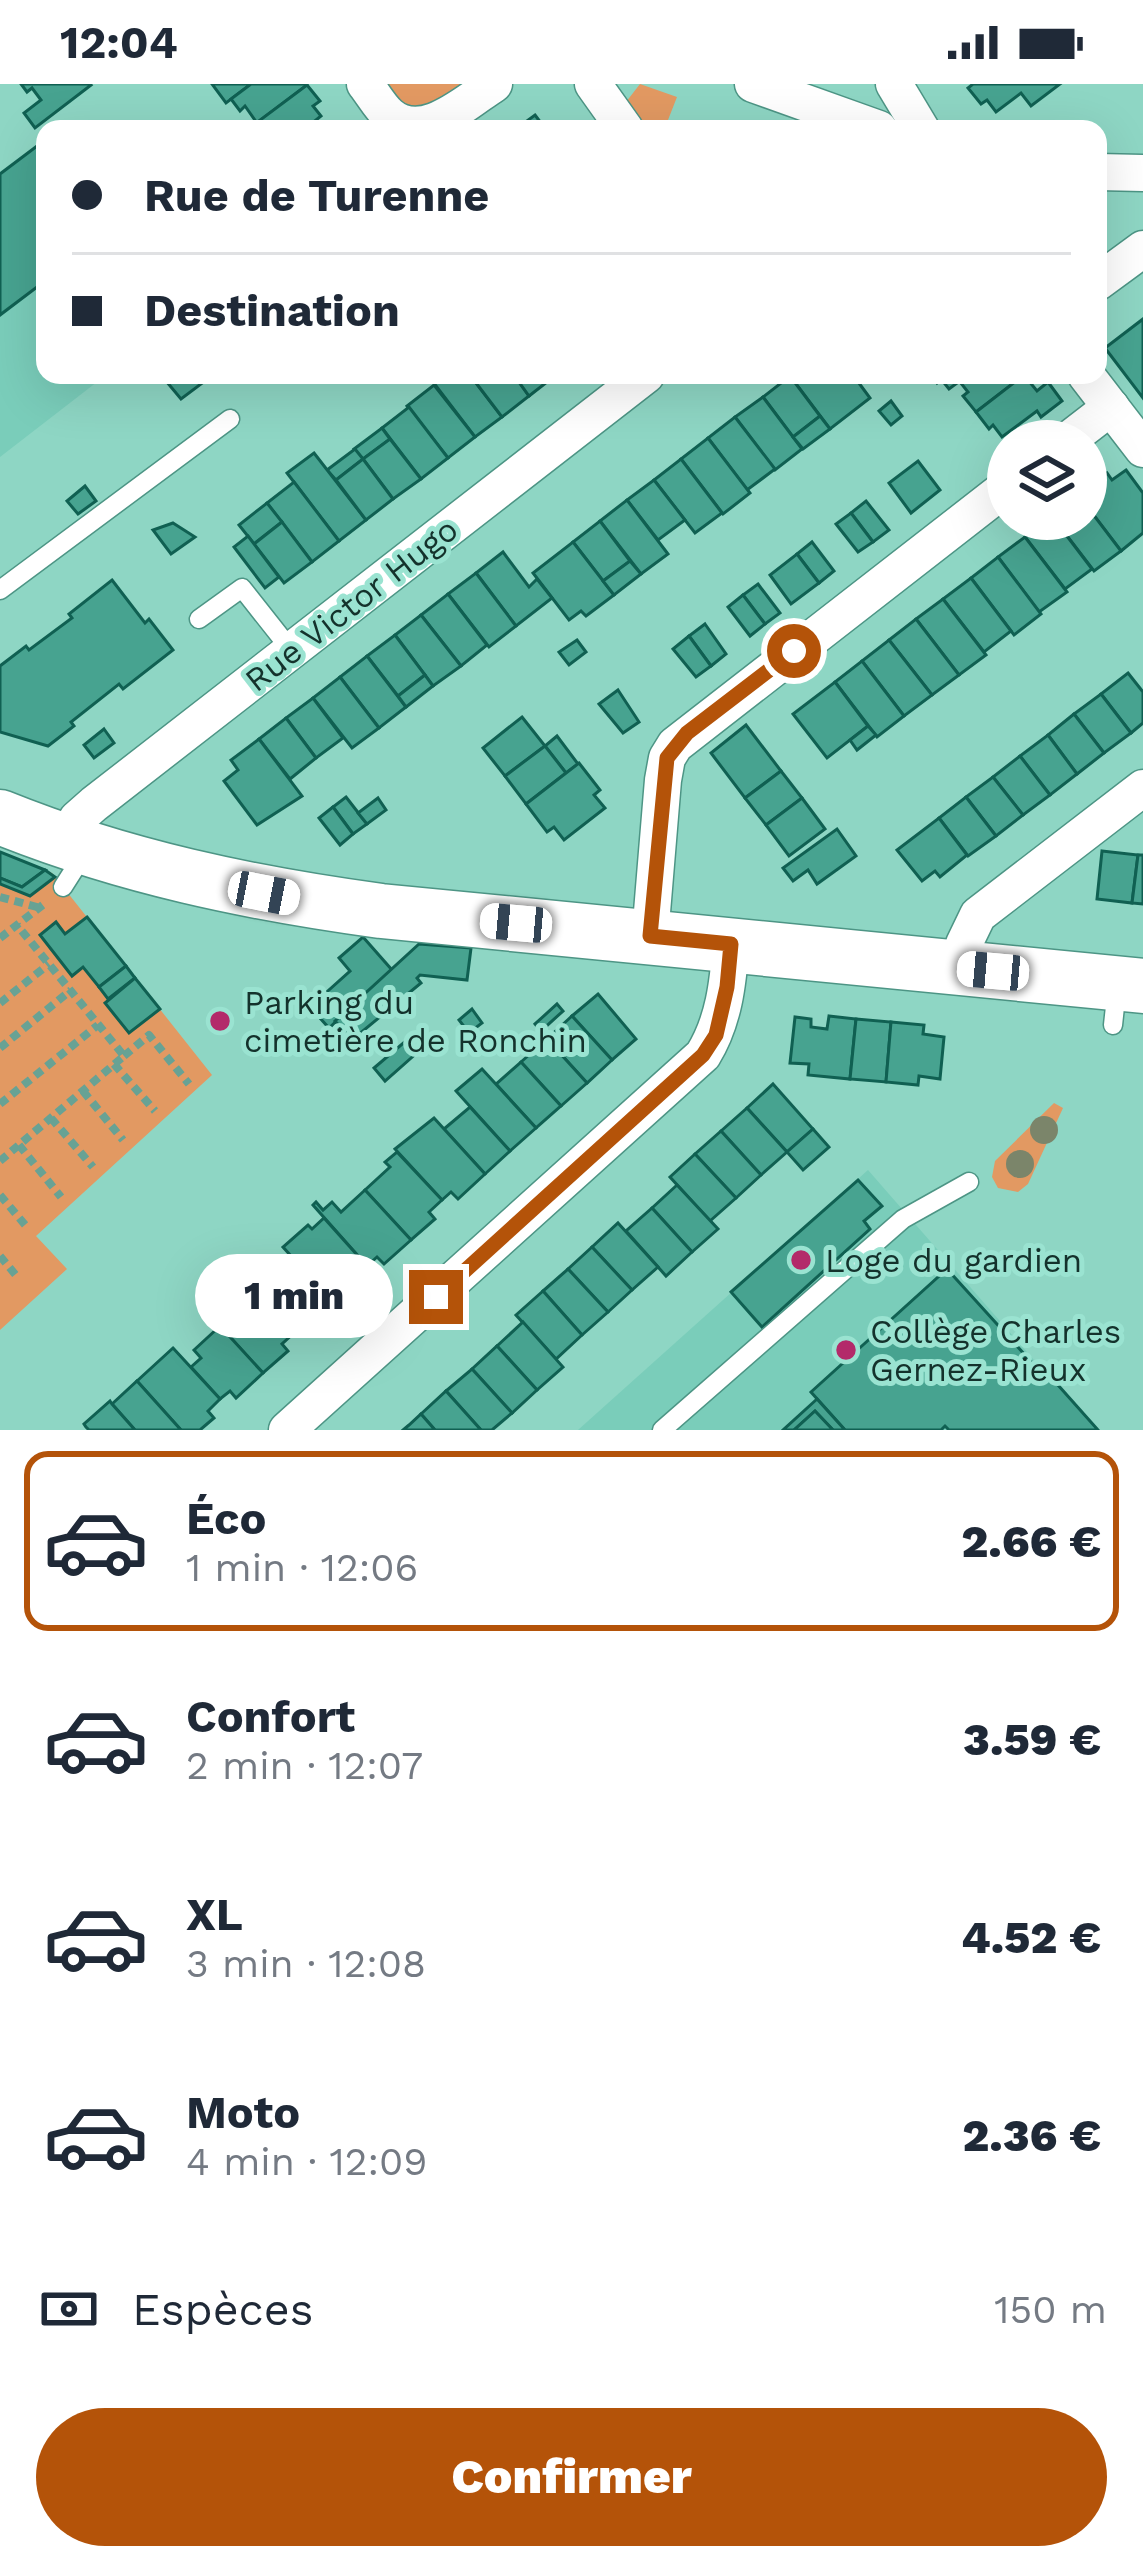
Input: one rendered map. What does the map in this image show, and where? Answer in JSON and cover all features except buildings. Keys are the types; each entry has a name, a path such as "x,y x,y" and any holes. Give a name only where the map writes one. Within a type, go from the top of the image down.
{"street":[{"path":"365,84 397,120"},
{"path":"440,120 494,84"},
{"path":"592,84 619,120"},
{"path":"753,84 854,120"},
{"path":"894,84 916,120"},
{"path":"1107,172 1143,173"},
{"path":"1107,275 1143,249"},
{"name":"Rue Victor Hugo","path":"72,860 77,819 94,804 634,384"},
{"path":"1093,384 1143,449"},
{"path":"1094,420 1111,407"},
{"path":"650,936 663,780 675,745 987,502"},
{"path":"961,968 967,934 977,915 1143,788"},
{"path":"0,817 72,860 290,898 961,968 1124,998"},
{"path":"287,1430 703,1055 716,1035 731,944"}],"lane":[{"path":"0,590 230,419"},
{"path":"199,619 242,588 291,650"},
{"path":"662,1430 903,1219 970,1182"}],"path":[{"path":"0,938 38,908 72,860"},
{"path":"0,897 38,908"},
{"path":"17,925 124,1056"},
{"path":"0,1003 49,964"},
{"path":"0,1048 71,991"},
{"path":"0,1104 98,1024"},
{"path":"0,1161 149,1035 188,1084"},
{"path":"114,1064 155,1111"},
{"path":"83,1091 123,1140"},
{"path":"50,1118 93,1167"},
{"path":"19,1145 61,1197"},
{"path":"0,1195 26,1226"},
{"path":"0,1256 19,1279"}],"shaded area":[{"path":"380,84 464,84 431,110 407,112"},
{"path":"640,84 677,97 668,120 636,120 626,102"},
{"path":"36,147 36,384 94,384 0,457 0,174"},
{"path":"0,852 52,873 212,1075 36,1236 67,1269 0,1330"},
{"path":"1054,1103 1063,1108 1028,1184 1018,1192 998,1188 992,1177 995,1161"},
{"name":"Collège Charles Gernez-Rieux","path":"868,1170 1095,1430 578,1430"}],"place":[{"name":"Parking du cimetière de Ronchin","path":"220,1021"},
{"name":"Loge du gardien","path":"801,1260"},
{"name":"Collège Charles Gernez-Rieux","path":"846,1350"}],"route":[{"path":"436,1297 681,1078 716,1035 731,944 650,936 667,758 687,733 794,651"}]}
